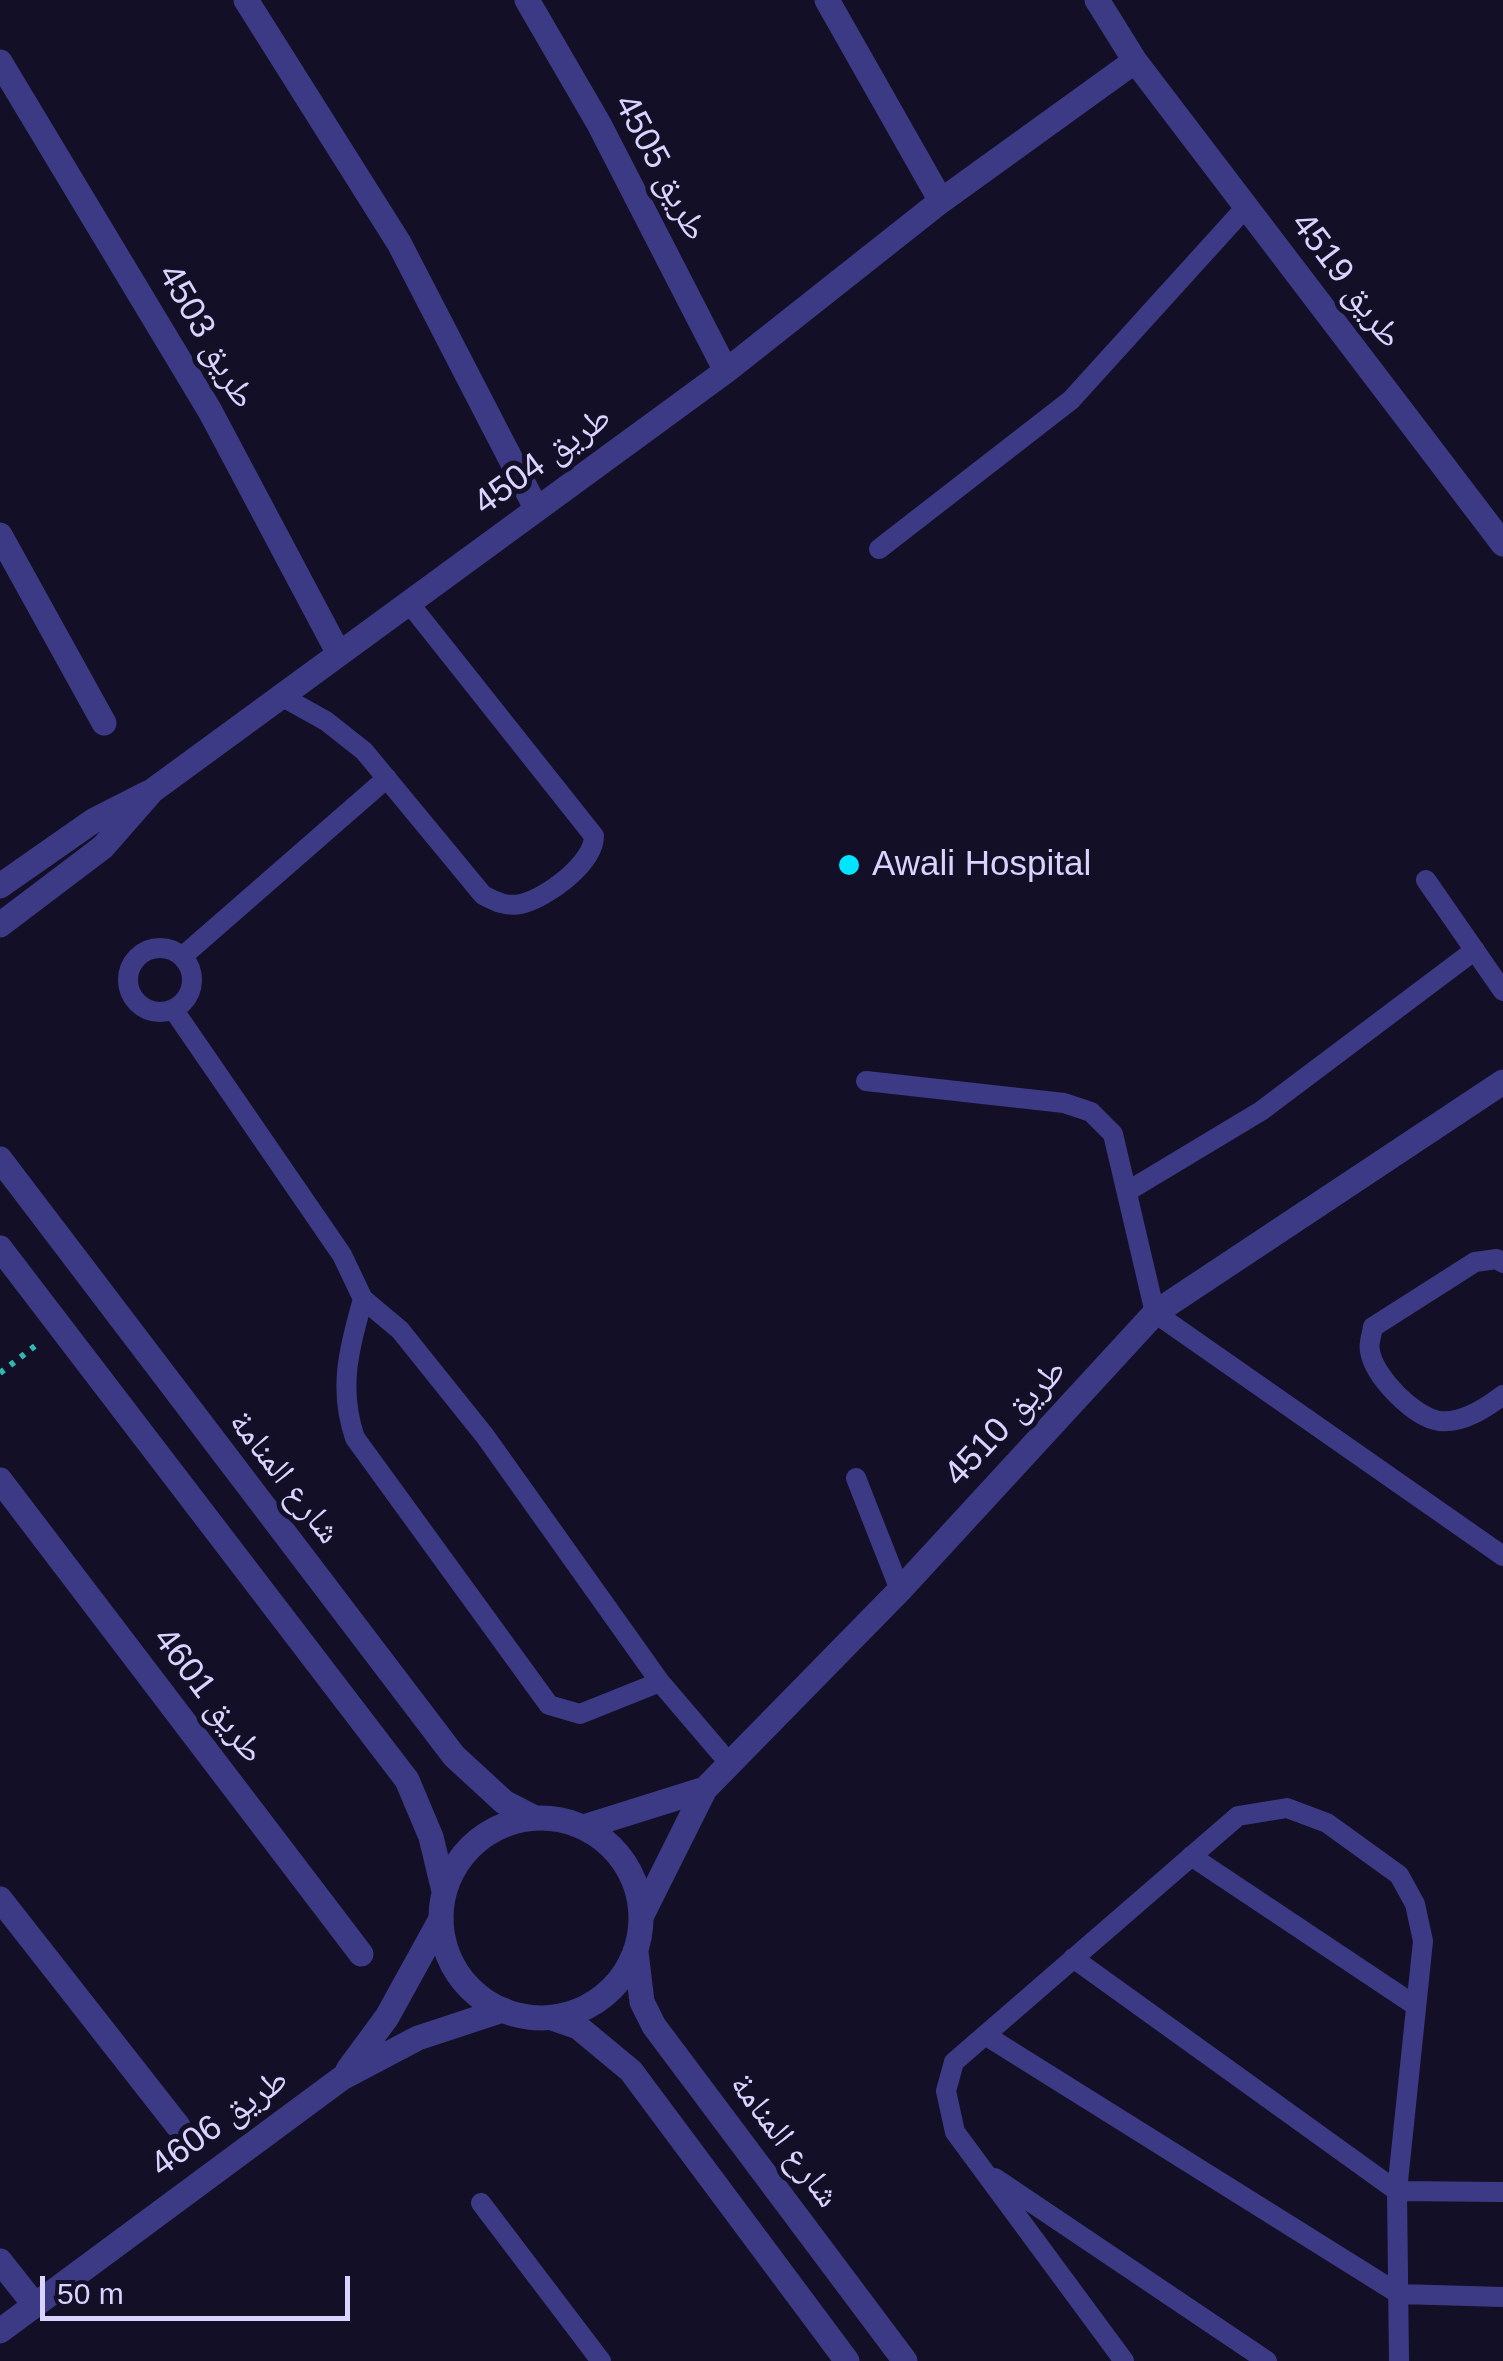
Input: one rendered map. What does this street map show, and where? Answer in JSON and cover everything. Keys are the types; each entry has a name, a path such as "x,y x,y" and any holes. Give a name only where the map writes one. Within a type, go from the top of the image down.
{"street":[{"path":"246,0 399,243 536,508"},
{"name":"طريق 4505","path":"528,0 599,124 726,371"},
{"path":"827,0 940,202"},
{"name":"طريق 4519","path":"1097,0 1134,60 1503,544"},
{"name":"طريق 4504","path":"0,925 103,847 152,791 726,371 940,202 1134,60"},
{"name":"طريق 4503","path":"0,62 210,411 339,654"},
{"path":"0,535 104,723"},
{"path":"0,886 93,821 152,791"},
{"name":"طريق 4510","path":"584,1827 705,1788 900,1590 1155,1313 1503,1082"},
{"name":"شارع المنامة","path":"0,1158 454,1756 504,1802 534,1818"},
{"path":"0,1248 407,1780 431,1837 444,1891"},
{"name":"طريق 4601","path":"0,1480 360,1954"},
{"path":"552,2018 588,2006 618,1983 636,1952 642,1914 705,1788"},
{"path":"642,1914 634,1879 614,1848 584,1827 534,1818 504,1825 478,1840 457,1864 444,1891 440,1918 445,1947 458,1974 478,1996 503,2010 552,2018 578,2027 631,2071 847,2361"},
{"path":"0,1899 178,2126"},
{"path":"342,2078 388,2017 440,1918"},
{"name":"شارع المنامة","path":"636,1952 642,2002 654,2026 905,2361"},
{"name":"طريق 4606","path":"0,2331 342,2078 418,2038 503,2010"},
{"path":"0,2261 34,2304"}],"lane":[{"path":"879,549 1071,400 1246,208"},
{"path":"281,696 346,735 387,778 483,895 507,905 533,900 592,854 594,836 409,602"},
{"path":"183,956 387,778"},
{"path":"1426,880 1503,991"},
{"path":"172,949 183,956 193,980 183,1002 172,1010 147,1010 137,1003 127,980 136,957 147,950 172,949"},
{"path":"1128,1191 1261,1111 1475,950"},
{"path":"172,1010 342,1254 363,1299 400,1330 485,1436 660,1682 730,1764"},
{"path":"866,1081 1064,1103 1091,1112 1113,1134 1155,1313 1503,1556"},
{"path":"1503,1263 1497,1259 1474,1262 1372,1328 1370,1351 1382,1374 1416,1412 1442,1422 1479,1413 1503,1395"},
{"path":"363,1299 347,1357 345,1408 355,1438 549,1705 580,1714 660,1682"},
{"path":"856,1478 900,1590"},
{"path":"1124,2361 955,2132 946,2092 954,2062 1238,1816 1286,1808 1327,1823 1399,1875 1416,1904 1423,1941 1397,2190 1399,2361"},
{"path":"1191,1856 1416,2006"},
{"path":"1074,1958 1397,2190 1503,2192"},
{"path":"985,2035 1399,2294 1503,2297"},
{"path":"981,2168 1267,2361"},
{"path":"481,2203 602,2361"}],"place":[{"name":"Awali Hospital","path":"849,865"}]}
